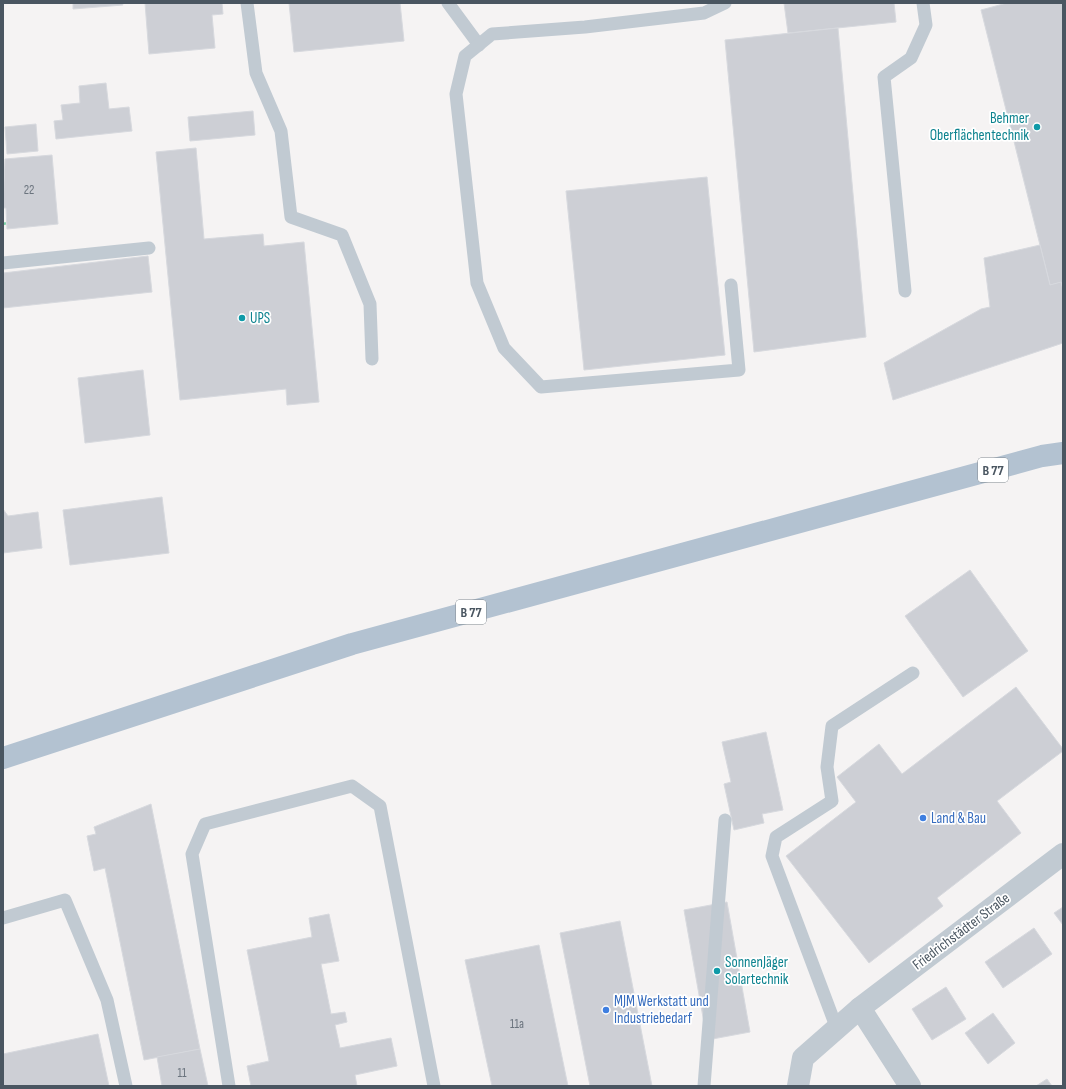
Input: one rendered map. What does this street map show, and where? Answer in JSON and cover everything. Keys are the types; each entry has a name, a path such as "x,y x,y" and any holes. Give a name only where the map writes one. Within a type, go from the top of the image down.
{"main road":[{"path":"1042,456 1063,447"},
{"name":"B 77","path":"3,758 352,644 1042,456 1063,453"}],"street":[{"name":"Friedrichstädter Straße","path":"798,1086 803,1058 837,1028 860,1008 1063,854"},
{"path":"860,1008 910,1086"}],"lane":[{"path":"247,3 256,73 281,131 291,217 342,235 370,304 372,359"},
{"path":"448,3 479,44"},
{"path":"726,3 704,13 585,27 492,34 465,56 456,94 477,283 504,348 541,387 739,370 731,285"},
{"path":"905,291 884,77 911,58 926,25 923,3"},
{"path":"3,263 149,248"},
{"path":"837,1028 772,856 776,837 832,801 827,767 832,726 914,673"},
{"path":"229,1086 192,854 205,824 352,786 380,806 434,1086"},
{"path":"704,1086 725,820"},
{"path":"3,918 65,900 107,1000 126,1086"}],"building":[{"path":"73,3 122,3 123,5 73,9"},
{"path":"145,3 222,3 223,14 212,15 215,48 149,54"},
{"path":"289,3 400,3 404,41 294,52"},
{"path":"784,3 894,3 896,22 788,33"},
{"name":"Behmer Oberflächentechnik","path":"1007,3 1063,3 1063,282 1050,285 981,10"},
{"path":"838,28 866,337 754,352 725,40"},
{"path":"106,83 109,109 129,107 132,131 56,139 54,121 63,120 61,105 80,103 79,86"},
{"path":"253,111 255,135 190,141 188,117"},
{"path":"36,124 38,151 7,154 5,127"},
{"name":"UPS","path":"196,148 204,239 263,234 264,246 304,242 319,402 287,405 286,389 180,400 156,152"},
{"path":"52,155 58,224 7,229 6,208 3,208 5,159"},
{"path":"707,177 725,355 584,370 566,191"},
{"path":"1040,245 1050,285 1061,282 1063,290 1063,343 893,400 884,363 981,309 990,307 984,258"},
{"path":"148,256 152,292 3,308 3,273"},
{"path":"143,370 150,435 85,443 78,378"},
{"path":"162,497 169,553 70,565 63,510"},
{"path":"3,509 8,516 38,512 42,548 3,553"},
{"path":"970,570 1028,651 963,697 905,616"},
{"name":"Land & Bau","path":"1016,687 1063,749 1063,751 997,801 1021,833 937,898 943,906 869,963 786,856 856,802 837,777 879,744 902,774"},
{"path":"766,732 783,810 762,814 764,823 734,830 724,784 731,782 722,742"},
{"path":"151,804 200,1049 144,1060 105,868 94,871 87,836 96,834 94,827"},
{"name":"SonnenJäger Solartechnik","path":"727,902 750,1032 707,1040 684,910"},
{"path":"1063,907 1063,925 1054,913"},
{"path":"329,914 339,961 321,964 331,1014 345,1012 347,1022 335,1025 340,1048 391,1038 397,1066 355,1075 357,1086 251,1086 247,1066 269,1061 247,950 312,937 309,918"},
{"name":"MJM Werkstatt und Industriebedarf","path":"620,921 652,1086 590,1086 560,933"},
{"path":"1034,928 1052,954 1003,988 985,962"},
{"path":"539,945 568,1086 492,1086 465,960"},
{"path":"946,987 966,1019 932,1040 912,1009"},
{"path":"993,1013 1015,1043 988,1064 965,1033"},
{"path":"98,1034 109,1086 3,1086 3,1054"},
{"path":"200,1049 208,1086 162,1086 157,1057"},
{"path":"1047,1079 1052,1086 1036,1086"}],"place":[{"name":"Behmer Oberflächentechnik","path":"1037,127"},
{"name":"UPS","path":"242,318"},
{"name":"Land & Bau","path":"923,818"},
{"name":"SonnenJäger Solartechnik","path":"717,971"},
{"name":"MJM Werkstatt und Industriebedarf","path":"606,1010"}]}
